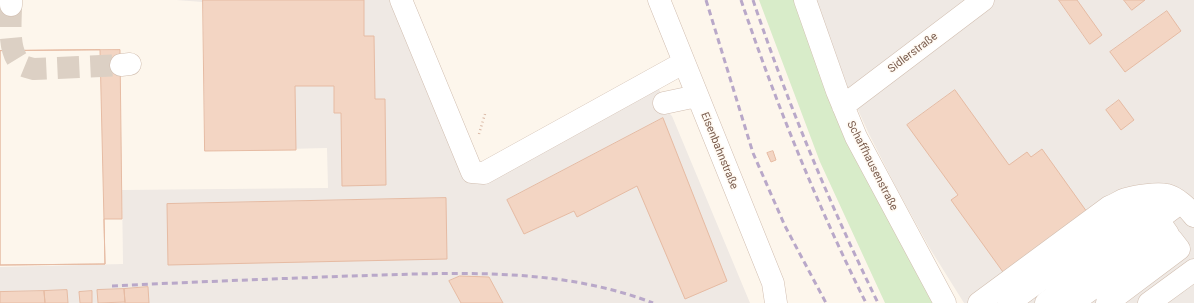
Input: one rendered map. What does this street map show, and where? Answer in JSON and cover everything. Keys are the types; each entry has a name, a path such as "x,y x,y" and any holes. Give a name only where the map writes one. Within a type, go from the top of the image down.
{"street":[{"path":"401,0 472,172 484,173 683,63"},
{"name":"Eisenbahnstraße","path":"659,0 772,283 776,303"},
{"name":"Schaffhausenstraße","path":"805,0 843,106 862,151 945,303"},
{"name":"Sidlerstraße","path":"843,106 983,0"},
{"path":"664,103 697,96"},
{"path":"978,303 1109,208 1126,199 1165,215 1186,260 1127,303"},
{"path":"1009,303 1165,215"},
{"path":"1028,303 1165,215"},
{"path":"1046,303 1165,215"},
{"path":"1072,303 1165,215"},
{"path":"1088,303 1165,215"},
{"path":"1107,303 1165,215"},
{"path":"1149,303 1194,270"}],"shaded area":[{"path":"176,0 401,0 478,183 659,89 669,113 672,116 750,303 0,303 0,267 123,264 122,190 328,188 327,148 205,151 203,2"},
{"path":"814,0 1194,0 1194,303 964,303 929,247 869,134 837,64"}],"green space":[{"path":"759,0 805,0 819,41 945,303 885,303 820,162"}],"building":[{"path":"203,0 364,0 364,36 374,36 375,99 385,99 386,185 342,186 341,113 334,113 334,86 295,86 296,150 205,151"},
{"path":"1059,0 1077,0 1102,35 1090,44"},
{"path":"1124,0 1145,0 1132,10"},
{"path":"1167,11 1181,31 1125,72 1110,52"},
{"path":"100,50 105,264 0,265 0,51"},
{"path":"120,50 122,219 104,219 105,264 0,265 0,51"},
{"path":"955,90 1009,165 1027,152 1031,157 1042,149 1087,212 1003,272 951,200 958,195 907,125"},
{"path":"1119,100 1134,120 1121,130 1106,110"},
{"path":"663,118 727,281 685,299 637,186 577,217 574,211 524,234 507,200"},
{"path":"773,151 776,160 771,162 767,153"},
{"path":"446,198 447,259 168,265 167,204"},
{"path":"460,276 489,277 503,303 461,303 449,281"},
{"path":"148,287 149,303 125,303 124,289"},
{"path":"124,289 125,302 98,303 97,290"},
{"path":"67,290 68,303 45,303 44,291"},
{"path":"44,291 45,303 0,303 0,292"},
{"path":"92,291 92,303 80,303 79,292"}],"tunnel":[{"path":"11,5 12,45 17,60 23,66 34,69 121,65"}],"railway":[{"path":"706,0 753,153 785,226 826,303"},
{"path":"741,0 768,77 798,153 831,229 866,303"},
{"path":"753,0 795,116 843,229 878,303"},
{"path":"112,286 389,275 466,273 504,274 542,277 580,283 617,291 653,303"}]}
